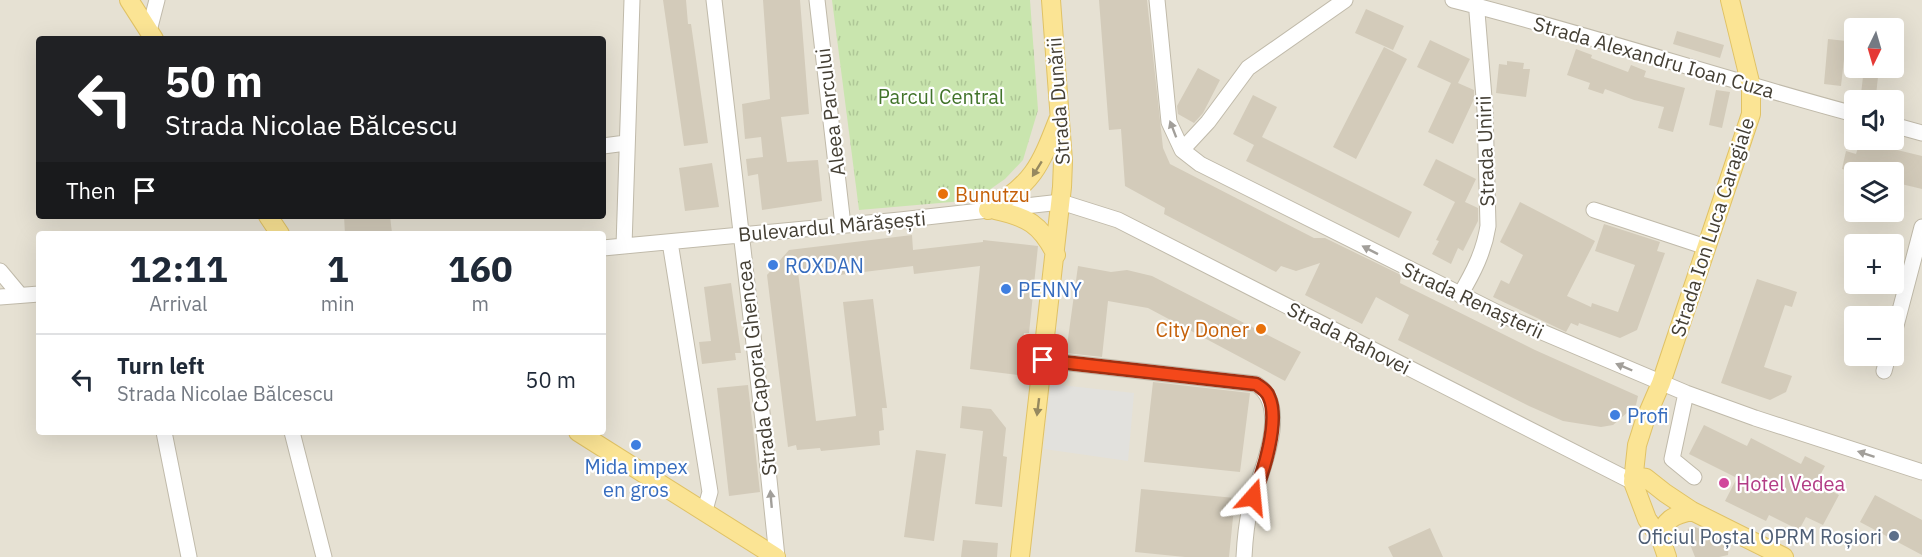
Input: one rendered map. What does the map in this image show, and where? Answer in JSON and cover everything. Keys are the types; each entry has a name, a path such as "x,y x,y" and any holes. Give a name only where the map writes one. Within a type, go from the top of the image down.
{"main road":[{"path":"129,0 152,35"},
{"name":"Strada Dunării","path":"1020,557 1061,202 1063,161 1051,0"},
{"name":"Strada Ion Luca Caragiale","path":"1667,557 1640,488 1658,391 1749,122 1751,86 1730,0"},
{"path":"992,210 1030,179 1041,163 1060,115"},
{"path":"992,210 1022,217 1033,223 1046,236 1056,255"},
{"path":"583,435 705,510 754,551 777,557"},
{"path":"1640,488 1784,557"},
{"path":"1640,488 1665,493 1692,512"},
{"path":"1660,538 1667,520 1692,512"}],"street":[{"path":"152,35 157,0"},
{"path":"624,246 632,0"},
{"name":"Strada Caporal Ghencea","path":"714,0 765,432 777,557"},
{"name":"Aleea Parcului","path":"817,0 843,225"},
{"name":"Strada Renașterii","path":"1157,0 1169,122 1182,150 1209,169 1460,296 1658,391 1686,393 1755,418 1922,472"},
{"path":"1182,150 1208,122 1248,68 1346,0"},
{"name":"Strada Alexandru Ioan Cuza","path":"1454,0 1476,3 1751,86 1844,111"},
{"name":"Strada Unirii","path":"1460,296 1477,265 1486,241 1488,226 1485,110 1476,3"},
{"path":"1904,128 1922,133"},
{"path":"606,146 626,143"},
{"name":"Bulevardul Mărășești","path":"606,248 1061,202"},
{"name":"Strada Rahovei","path":"1061,202 1118,220 1640,488"},
{"path":"1594,210 1706,247"},
{"path":"1901,306 1922,227"},
{"path":"670,242 710,492 705,510"},
{"path":"0,271 20,296"},
{"path":"0,297 36,294"},
{"path":"1043,360 1256,384 1264,389 1272,407 1271,435 1248,520 1244,557"},
{"path":"1686,393 1672,459 1694,477"},
{"path":"165,435 189,557"},
{"path":"293,435 324,557"}],"shaded area":[{"path":"0,0 1922,0 1922,557 0,557"},
{"path":"1051,384 1134,393 1128,461 1044,449"}],"green space":[{"name":"Parcul Central","path":"832,0 1030,0 1038,110 1023,160 1005,179 982,195 963,201 859,210"}],"building":[{"path":"663,0 686,0 708,143 684,146"},
{"path":"763,0 800,0 809,114 781,117 787,162 818,160 822,201 762,210 758,174 748,176 746,159 763,157 761,137 745,139 742,104 770,99"},
{"path":"1099,0 1147,0 1163,148 1170,164 1314,238 1325,238 1401,275 1400,283 1535,350 1638,396 1636,405 1613,425 1601,427 1563,421 1398,340 1409,315 1376,297 1362,324 1305,295 1320,263 1296,271 1281,266 1276,272 1164,214 1165,208 1125,186 1121,129 1109,130"},
{"path":"1366,9 1404,26 1393,50 1355,33"},
{"path":"1677,31 1724,45 1720,58 1673,44"},
{"path":"1828,39 1844,41 1841,86 1824,84"},
{"path":"1430,40 1470,59 1458,83 1474,90 1474,99 1453,144 1428,132 1451,83 1417,67"},
{"path":"1384,47 1407,59 1356,159 1333,147"},
{"path":"1576,49 1592,55 1591,58 1628,72 1631,65 1646,71 1644,77 1685,88 1673,132 1658,128 1664,107 1634,100 1605,89 1603,94 1588,89 1590,83 1567,75"},
{"path":"1507,61 1524,63 1523,69 1530,69 1526,97 1496,93 1499,64 1507,65"},
{"path":"1198,68 1220,80 1203,113 1194,123 1178,114 1177,106"},
{"path":"1863,78 1878,78 1877,90 1861,90"},
{"path":"1716,90 1730,92 1722,128 1709,125"},
{"path":"1253,95 1277,107 1262,137 1412,212 1399,238 1246,161 1254,145 1233,134"},
{"path":"1857,150 1897,150 1922,156 1922,189 1904,185 1904,162 1844,162 1844,170 1842,169 1846,151 1856,154"},
{"path":"1436,159 1476,179 1465,202 1478,208 1478,221 1463,251 1458,248 1451,264 1432,254 1439,241 1436,240 1455,202 1423,185"},
{"path":"712,163 719,207 685,211 679,168"},
{"path":"1520,202 1595,241 1567,296 1591,307 1592,303 1618,312 1635,265 1595,251 1604,224 1660,242 1657,251 1665,253 1637,330 1620,338 1579,323 1578,326 1571,323 1566,332 1493,297 1501,280 1509,284 1523,255 1500,242"},
{"path":"344,219 390,219 392,231 345,231"},
{"path":"912,235 913,250 983,242 983,240 1038,246 1029,333 1024,333 1019,375 970,369 980,266 914,274 913,266 839,275 838,268 798,272 816,421 856,416 843,302 873,299 887,408 882,408 884,430 879,431 880,445 821,451 820,448 797,450 796,445 788,447 767,275 789,250"},
{"path":"1078,266 1111,272 1127,270 1152,276 1301,352 1285,381 1148,308 1108,301 1102,357 1066,353"},
{"path":"1757,279 1797,292 1792,307 1785,305 1764,367 1792,376 1786,392 1770,400 1721,383"},
{"path":"731,283 741,353 735,353 736,360 702,364 699,342 711,341 704,287"},
{"path":"1153,382 1250,393 1240,472 1144,462"},
{"path":"748,385 760,492 729,496 717,388"},
{"path":"962,406 991,409 1006,428 1003,456 1007,457 1002,507 975,504 983,431 960,428"},
{"path":"1704,425 1747,446 1751,438 1801,464 1805,456 1825,466 1816,483 1839,495 1823,525 1806,517 1799,530 1769,515 1766,521 1725,501 1737,478 1689,454"},
{"path":"916,450 946,454 934,541 904,537"},
{"path":"1141,489 1235,498 1229,557 1185,557 1135,552"},
{"path":"1875,495 1922,520 1922,555 1860,522"},
{"path":"1695,527 1700,529 1703,535 1729,543 1728,555 1695,557 1686,534 1688,529"},
{"path":"1430,528 1443,557 1393,557 1388,547"},
{"path":"963,540 998,543 997,557 961,557"}],"place":[{"name":"Bunutzu","path":"943,194"},
{"name":"ROXDAN","path":"773,265"},
{"name":"PENNY","path":"1006,289"},
{"name":"City Doner","path":"1261,329"},
{"name":"Profi","path":"1615,415"},
{"name":"Mida impex en gros","path":"636,445"},
{"name":"Hotel Vedea","path":"1724,483"},
{"name":"Oficiul Poștal OPRM Roșiori","path":"1894,536"}],"route":[{"path":"1043,360 1256,384 1264,389 1272,407 1271,435 1253,497"}]}
